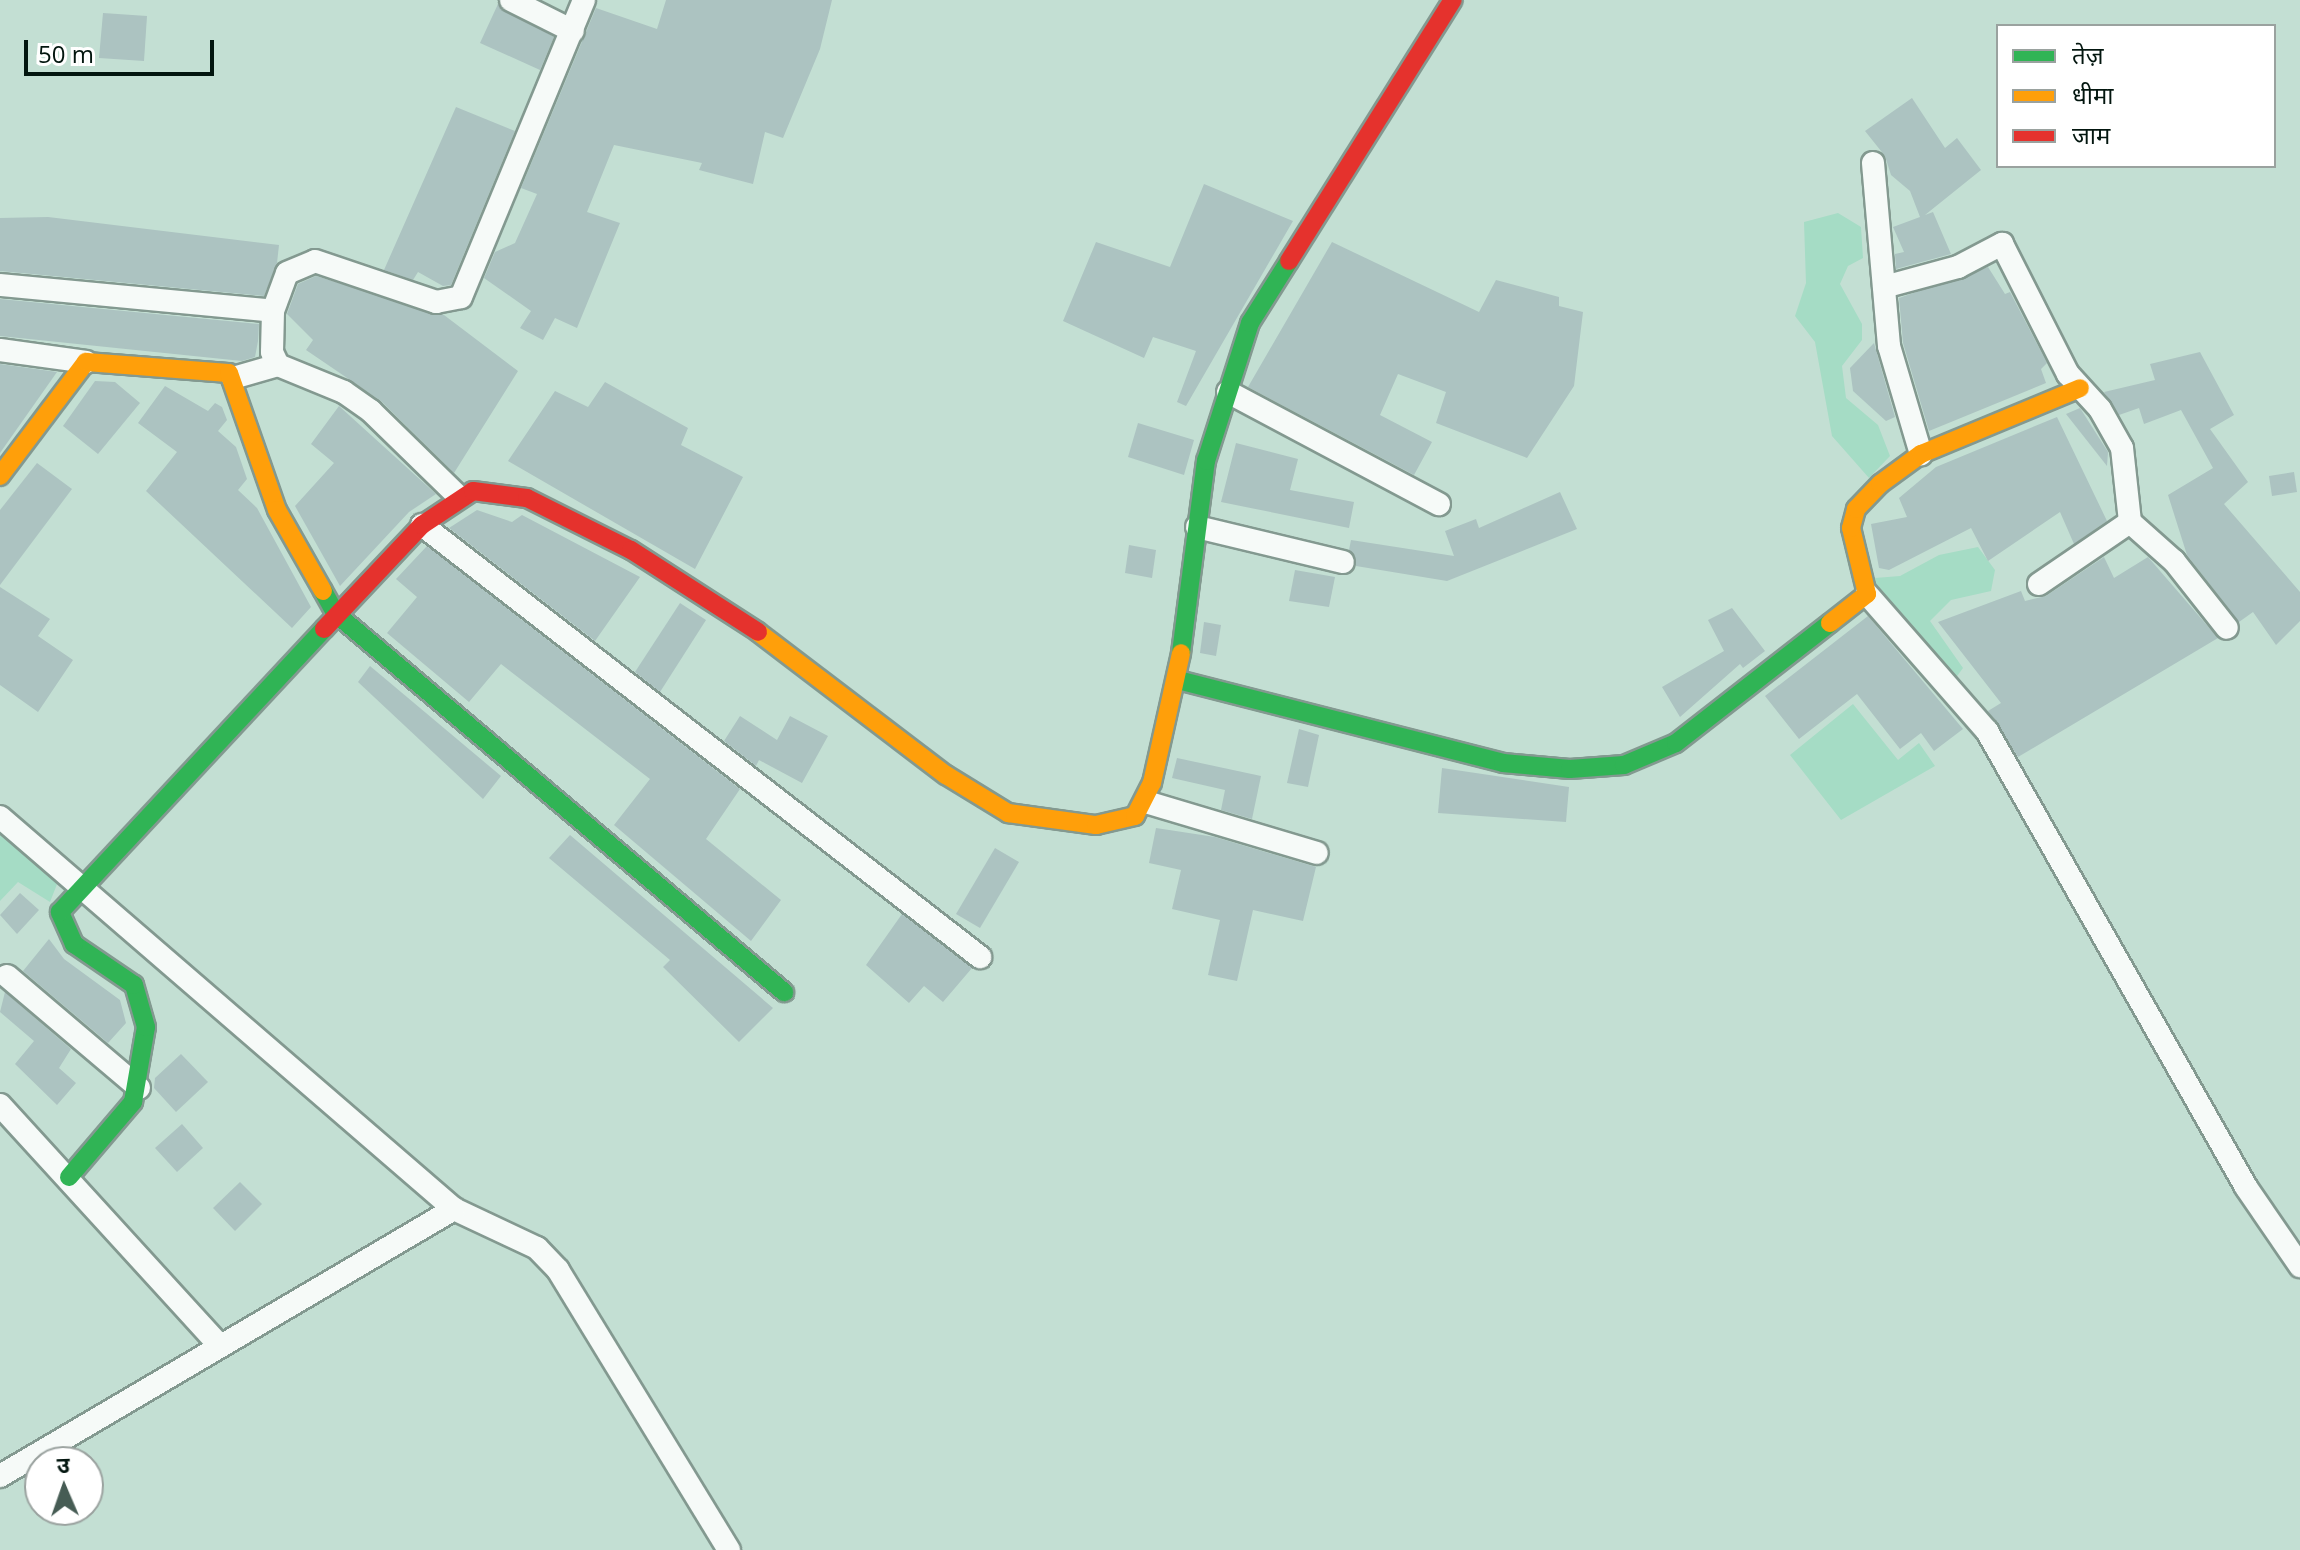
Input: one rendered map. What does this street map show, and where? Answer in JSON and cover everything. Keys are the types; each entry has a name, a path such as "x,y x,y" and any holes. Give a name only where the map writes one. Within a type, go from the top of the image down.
{"street":[{"path":"511,0 573,31"},
{"path":"278,365 272,352 273,311 287,273 315,261 436,302 461,297 584,0"},
{"path":"69,1177 139,1088 146,1027 134,985 74,944 60,912 335,613 422,525 459,497 492,490 527,498 631,550 765,636 946,775 1008,813 1096,825 1122,823 1146,802 1178,680 1206,461 1250,323 1453,0"},
{"path":"1873,163 1893,364 1921,454"},
{"path":"1884,287 1958,267 2002,244 2080,388 2122,448 2130,522 2174,561 2227,628"},
{"path":"0,285 273,311"},
{"path":"0,350 86,362 220,370 233,378 277,510 335,613 480,742 784,992"},
{"path":"2,479 86,362"},
{"path":"233,378 278,365 344,392 371,411 459,497"},
{"path":"2080,388 1921,454 1856,509 1851,528 1867,594 1987,731 2246,1187 2300,1266"},
{"path":"1228,392 1439,504"},
{"path":"2039,584 2130,522"},
{"path":"422,525 806,816 980,957"},
{"path":"1197,527 1343,562"},
{"path":"1178,680 1503,763 1570,769 1624,765 1676,743 1867,594"},
{"path":"1146,802 1317,853"},
{"path":"0,817 454,1209 537,1248 558,1270 729,1550"},
{"path":"7,976 139,1088"},
{"path":"0,1105 69,1177 220,1346"},
{"path":"0,1476 454,1209"}],"green space":[{"path":"1838,213 1861,227 1863,258 1848,266 1840,284 1862,324 1862,340 1842,366 1846,398 1878,425 1890,456 1869,478 1832,436 1815,342 1795,316 1806,283 1804,222"},
{"path":"1978,547 1995,570 1991,591 1951,600 1930,621 1963,668 1952,683 1878,597 1875,578 1900,576 1939,555"},
{"path":"1853,704 1898,760 1919,743 1935,766 1841,820 1790,755"},
{"path":"0,830 59,879 50,902 18,882 0,901"}],"building":[{"path":"666,0 832,0 820,49 783,138 765,132 753,184 699,170 702,163 614,145 587,212 620,223 577,328 555,318 543,340 520,328 531,311 484,278 495,252 515,243 537,194 521,188 596,8 657,29"},
{"path":"498,4 554,37 540,70 480,43"},
{"path":"103,13 147,16 144,61 99,58"},
{"path":"1912,98 1945,148 1957,138 1981,170 1925,215 1933,212 1951,254 1896,269 1895,254 1904,252 1893,227 1920,217 1910,191 1891,175 1885,156 1865,131"},
{"path":"456,107 515,131 451,285 443,286 418,272 413,280 384,270"},
{"path":"1204,184 1293,221 1186,406 1177,402 1196,351 1153,337 1144,358 1063,321 1096,242 1170,267"},
{"path":"48,217 279,245 277,263 264,296 0,271 0,218"},
{"path":"1332,242 1479,312 1496,280 1559,297 1559,306 1583,312 1574,386 1527,458 1436,423 1446,392 1398,374 1380,415 1432,442 1414,475 1248,387"},
{"path":"1988,267 2005,294 2010,292 2047,363 2041,369 2046,383 1929,431 1903,343 1899,298"},
{"path":"316,276 444,315 518,371 454,473 381,401 306,350 313,340 287,314 298,284"},
{"path":"0,299 259,324 255,357 242,361 0,336"},
{"path":"1874,343 1895,417 1886,421 1853,391 1850,368"},
{"path":"2200,352 2234,415 2210,429 2248,482 2224,504 2300,592 2300,621 2276,645 2253,612 2239,622 2187,555 2168,495 2213,468 2181,410 2144,424 2139,408 2119,415 2104,392 2155,380 2150,364"},
{"path":"0,364 57,372 0,453"},
{"path":"95,381 115,382 140,403 98,454 63,426"},
{"path":"605,382 688,428 681,445 743,477 695,569 508,461 555,391 588,407"},
{"path":"165,386 208,411 215,403 222,407 227,420 218,431 236,447 247,479 238,490 257,508 311,607 292,628 146,491 177,452 138,423"},
{"path":"339,406 436,494 409,512 340,586 295,506 334,463 311,444"},
{"path":"2080,408 2108,452 2107,466 2066,414"},
{"path":"2057,417 2107,521 2074,544 2060,512 1988,561 1971,528 1889,570 1879,568 1871,524 1907,517 1899,498 1936,467"},
{"path":"1138,423 1194,440 1184,475 1128,457"},
{"path":"1236,443 1298,459 1290,490 1354,502 1349,528 1221,502"},
{"path":"37,463 72,489 0,585 0,510"},
{"path":"2294,472 2297,492 2272,496 2269,476"},
{"path":"1560,492 1577,529 1447,581 1356,566 1349,550 1351,540 1454,556 1445,531 1476,519 1479,528"},
{"path":"477,510 512,522 522,515 640,577 595,641 449,528"},
{"path":"1129,545 1156,550 1152,578 1125,573"},
{"path":"427,546 740,789 706,839 781,900 751,941 614,825 650,779 501,664 469,702 387,633 417,597 396,579"},
{"path":"2104,557 2114,578 2148,557 2218,638 2018,757 1988,711 2001,703 1938,622 2021,591 2025,601 2046,596"},
{"path":"1295,570 1335,577 1329,607 1289,601"},
{"path":"0,587 50,619 38,636 73,660 38,712 0,685"},
{"path":"680,603 706,620 660,692 635,672"},
{"path":"1732,608 1765,651 1743,668 1740,664 1680,717 1662,687 1724,651 1708,620"},
{"path":"1868,616 1963,729 1934,751 1921,733 1900,749 1857,694 1799,739 1765,696"},
{"path":"1204,622 1221,625 1216,656 1200,653"},
{"path":"370,666 501,776 483,799 358,682"},
{"path":"740,716 777,740 790,716 828,736 802,783 759,760 756,766 724,741"},
{"path":"1299,729 1319,735 1308,787 1287,783"},
{"path":"1177,758 1261,776 1252,819 1221,810 1225,790 1172,778"},
{"path":"1442,768 1569,787 1566,822 1438,813"},
{"path":"1156,828 1215,837 1316,867 1303,921 1253,910 1237,981 1208,975 1220,920 1172,909 1181,870 1149,863"},
{"path":"570,835 773,1008 739,1042 663,967 670,960 549,858"},
{"path":"995,848 1019,862 980,928 956,914"},
{"path":"20,893 39,910 17,934 0,915"},
{"path":"902,914 972,968 943,1002 924,986 909,1003 866,965"},
{"path":"49,939 64,959 120,1000 126,1023 108,1043 23,971"},
{"path":"5,992 71,1049 59,1068 76,1083 57,1105 15,1064 34,1041 0,1012"},
{"path":"181,1054 208,1082 176,1112 154,1088 155,1078"},
{"path":"182,1124 203,1148 177,1172 155,1148"},
{"path":"240,1182 262,1204 235,1231 213,1208"}],"traffic: fast":[{"path":"1181,653 1206,461 1250,323 1289,261"},
{"path":"323,591 335,613 784,992"},
{"path":"1178,680 1503,763 1570,769 1624,765 1676,743 1830,623"},
{"path":"69,1177 133,1102 146,1027 134,985 74,944 60,912 324,629"}],"traffic: slow":[{"path":"0,476 86,362 229,373 277,510 323,591"},
{"path":"1830,623 1867,594 1851,528 1856,509 1880,484 1921,454 2080,388"},
{"path":"758,632 946,775 1008,813 1096,825 1135,816 1152,783 1181,653"}],"traffic: jam":[{"path":"1289,261 1453,0"},
{"path":"324,629 422,525 473,491 527,498 631,550 758,632"}]}
